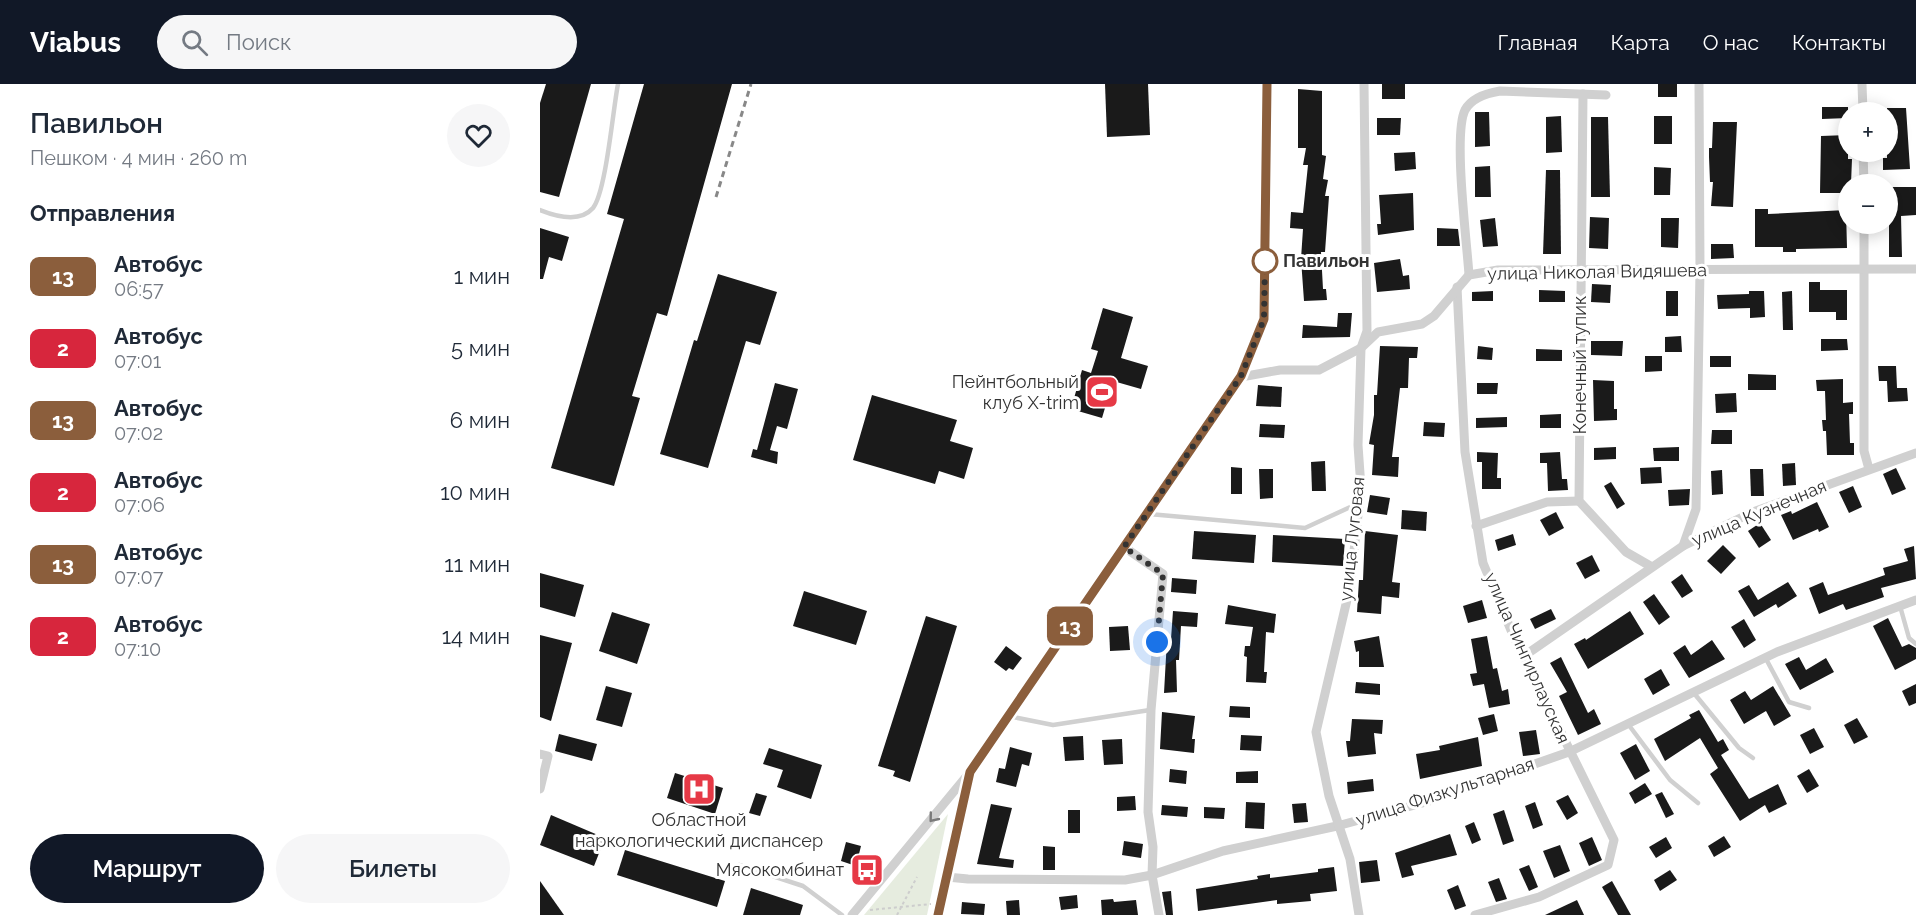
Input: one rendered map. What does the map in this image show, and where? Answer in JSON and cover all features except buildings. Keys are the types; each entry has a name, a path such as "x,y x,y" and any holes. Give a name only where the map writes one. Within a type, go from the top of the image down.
{"street":[{"path":"854,913 882,883 970,772 1241,376 1264,319 1267,84"},
{"name":"улица Луговая","path":"1359,915 1350,859 1337,826 1316,732 1350,587 1361,488 1358,445 1360,348 1367,331 1364,84"},
{"path":"1683,546 1696,509 1700,270 1699,84"},
{"path":"1862,84 1863,102"},
{"path":"1469,275 1460,137 1466,109 1484,94 1492,93 1606,95"},
{"name":"Конечный тупик","path":"1579,501 1583,94"},
{"path":"1864,234 1864,451 1869,469"},
{"name":"улица Николая Видяшева","path":"1241,376 1280,370 1319,370 1360,348 1378,332 1422,324 1434,316 1469,275 1498,270 1916,268"},
{"name":"улица Чингирлауская","path":"1456,288 1465,452 1483,563 1569,752 1614,840 1608,865 1539,897 1475,915"},
{"name":"улица Кузнечная","path":"1524,656 1683,546 1754,512 1916,453"},
{"path":"1476,526 1547,502 1579,501 1626,552 1652,567"},
{"path":"1124,547 1163,574 1151,710 1148,812 1153,847 1152,875 1159,915"},
{"name":"улица Физкультарная","path":"947,877 1125,880 1152,875 1223,851 1337,826 1426,802 1569,752 1765,657 1916,600"},
{"path":"540,754 548,756 540,789"},
{"path":"938,915 970,772"}],"lane":[{"path":"540,210 565,217 583,215 593,208 606,169 618,84"},
{"path":"1147,513 1305,528 1359,503"},
{"path":"1900,606 1909,638 1916,644"},
{"path":"1765,657 1789,702 1809,708"},
{"path":"1694,692 1739,748 1753,758"},
{"path":"1008,716 1053,725 1151,710"},
{"path":"1628,724 1670,780 1698,803"},
{"path":"739,866 803,886 842,915"}],"path":[{"path":"897,915 917,876"},
{"path":"854,913 942,903"}],"shaded area":[{"path":"948,814 927,915 864,915"}],"railway":[{"path":"716,197 751,84"}],"bus line":[{"name":"13","path":"938,915 970,772 1241,376 1264,319 1267,84"}],"place":[{"name":"Павильон","path":"1265,261"},
{"name":"Пейнтбольный клуб X-trim","path":"1102,392"},
{"name":"Областной наркологический диспансер","path":"699,789"},
{"name":"Мясокомбинат","path":"867,870"}],"route":[{"path":"1157,642 1163,574 1124,547 1241,376 1264,319 1265,261"}]}
